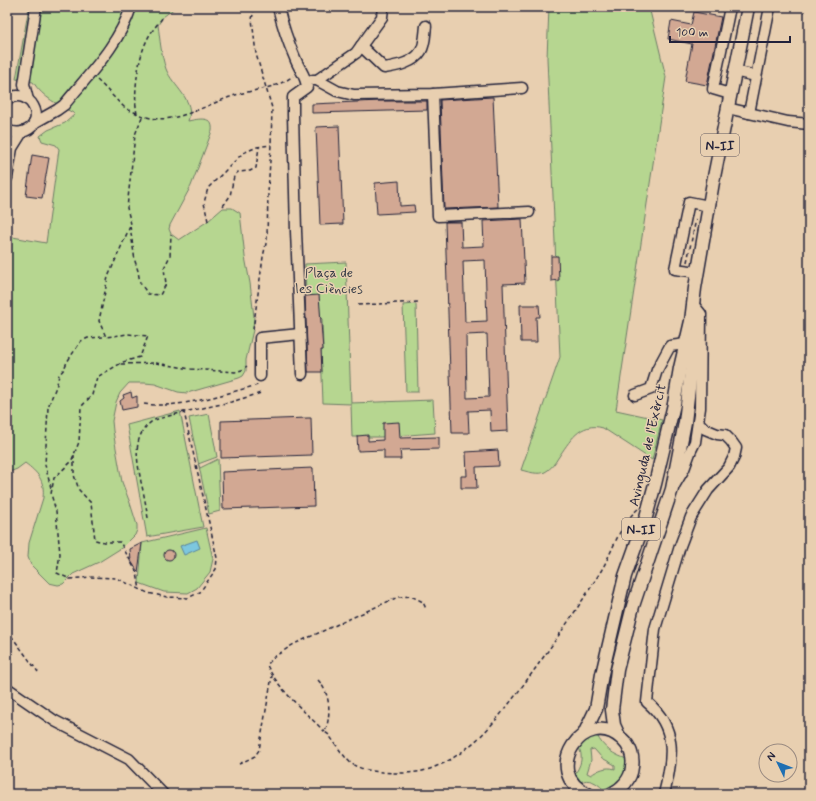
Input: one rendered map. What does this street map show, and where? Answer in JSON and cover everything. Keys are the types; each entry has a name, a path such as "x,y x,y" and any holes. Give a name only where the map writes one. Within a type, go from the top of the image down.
{"main road":[{"name":"Avinguda de l'Exèrcit","path":"584,734 595,713 603,668 625,576 646,517 674,404 680,368 691,321 693,304 692,271 704,205 727,108 748,7"},
{"name":"Avinguda de l'Exèrcit","path":"619,736 614,725 612,710 616,678 633,606 672,489 685,422 694,346 691,321"},
{"path":"584,734 602,730 619,736"},
{"name":"N-II","path":"584,734 573,744 568,753 567,763 568,772 572,781 585,793"},
{"name":"N-II","path":"614,793 627,781 632,772 633,762 629,748 619,736"}],"street":[{"path":"34,123 36,117 35,110 30,102 24,84 36,7"},
{"path":"12,148 7,130 19,133 28,130 34,123 64,105 122,32 132,7"},
{"path":"278,7 295,59 307,84"},
{"path":"302,374 296,231 293,97 307,84 317,80 356,53 382,17 383,7"},
{"path":"730,7 713,89 730,94"},
{"path":"749,113 770,7"},
{"path":"361,46 384,68 399,66 415,58 422,50 426,26"},
{"path":"734,71 756,76"},
{"path":"25,78 12,98 30,102 40,108 57,110"},
{"path":"317,80 337,91 354,96 433,94 522,88"},
{"path":"433,94 438,216 529,212"},
{"path":"727,108 788,122 809,124"},
{"path":"7,178 12,148 22,132"},
{"path":"692,271 675,269 689,202 704,205"},
{"path":"672,489 684,469 695,442 700,408 701,314 693,304"},
{"path":"260,380 260,338 300,334"},
{"path":"635,395 651,389 657,370 670,346 686,344"},
{"path":"698,422 706,429 717,434"},
{"path":"664,794 672,756 670,737 656,710 647,702 655,629 680,546 691,517 708,490 729,467 734,457 736,448 725,435 717,434 704,436 695,442"},
{"path":"7,688 55,721 129,759 163,794"}],"path":[{"path":"253,7 254,10 252,19 256,54 272,108 267,239 253,330"},
{"path":"137,114 136,84 140,59 147,40 163,17"},
{"path":"90,73 124,107 142,117 155,120 172,119 194,112 231,96 267,88 285,82 301,70"},
{"path":"142,117 135,135 127,208 131,224 134,261 138,271 140,283 148,294 160,295 166,284 164,268 170,256 171,234"},
{"path":"208,221 204,203 208,188 243,153 259,147 271,145"},
{"path":"223,206 230,196 234,176 238,172 250,171 256,168 259,147"},
{"path":"692,271 704,205"},
{"path":"106,337 99,321 108,277 130,226"},
{"path":"358,305 420,302"},
{"path":"52,490 45,465 48,406 59,375 67,362 81,341 88,338 128,334 148,336 140,358 120,364 97,377 92,395 81,407 79,442 71,462 54,478 52,490 51,494 56,511 60,554 57,573 70,579 90,577 116,578 148,593 167,597 188,598 200,592 216,569 217,558 184,412"},
{"path":"120,364 156,363 191,369 235,372 242,370 247,366"},
{"path":"144,404 155,406 181,404 260,380"},
{"path":"148,518 136,457 138,444 142,433 150,422 184,412 261,394"},
{"path":"74,455 74,475 79,490 91,504 95,540 104,542 120,542 137,573 140,590"},
{"path":"426,609 423,602 411,596 398,596 294,644 274,657 267,665 272,676 329,735 350,763 359,767 385,772 414,773 437,766 459,754 482,734 504,710 551,647 603,567 625,523"},
{"path":"7,630 38,672"},
{"path":"239,764 255,756 259,750 272,676"},
{"path":"318,680 323,685 328,698 328,723 325,732"}],"green space":[{"path":"29,7 176,7 163,17 158,25 164,64 169,76 183,94 189,107 190,113 188,121 201,119 208,120 212,126 212,131 191,186 169,229 171,234 179,240 208,221 223,208 232,208 240,213 254,317 253,330 246,360 246,371 243,376 187,393 178,392 155,384 129,383 120,393 116,402 112,421 113,431 122,482 137,525 137,530 135,535 123,547 99,562 73,574 63,584 58,585 49,583 31,565 28,557 29,543 43,498 42,482 34,470 25,463 17,469 7,473 7,236 46,243 59,149 56,145 42,141 40,136 48,130 65,123 75,114 46,97 33,82 16,79"},
{"path":"549,7 649,7 666,77 616,410 662,420 652,460 603,428 588,427 576,434 551,468 542,473 536,473 521,470 560,357 547,58"},
{"name":"Plaça de les Ciències","path":"346,262 351,403 433,400 435,433 381,437 352,437 351,404 323,403 321,350 323,350 322,319 320,317 319,296 306,296 305,264"},
{"path":"416,304 418,392 406,392 403,305"},
{"path":"180,411 203,527 147,537 127,425"},
{"path":"209,414 217,457 199,464 189,418"},
{"path":"218,459 220,511 209,514 199,466 200,468"},
{"path":"206,528 213,559 210,572 197,588 188,593 164,592 139,583 142,543"},
{"path":"597,735 602,744 609,750 627,759 626,771 622,779 614,785 603,789 592,781 586,780 580,782 574,775 581,761 581,753 578,746 580,743","holes":["594,749 602,758 615,765 615,769 602,769 591,775 587,773 591,760 590,750"]}],"water":[{"path":"197,540 200,548 184,555 180,546"}],"building":[{"path":"694,12 721,17 707,85 685,81 692,44 668,39 671,21 691,25"},
{"path":"493,97 498,207 444,209 440,100"},
{"path":"380,101 427,101 427,110 312,113 312,104"},
{"path":"339,126 343,224 320,225 316,127"},
{"path":"32,155 49,158 42,198 26,196"},
{"path":"399,181 400,206 414,205 415,212 377,214 375,183"},
{"path":"522,219 525,283 503,284 508,431 491,432 490,410 468,411 469,433 452,433 445,222 461,222 462,247 484,246 483,221","holes":["485,260 487,321 465,322 463,261","487,334 489,397 467,398 466,335"]},
{"path":"551,256 558,256 559,280 551,281"},
{"path":"319,295 323,350 321,350 322,372 308,372 305,296"},
{"path":"520,305 539,305 540,317 536,317 537,342 521,342"},
{"path":"131,392 132,398 137,396 137,407 122,410 120,401 124,398 123,395"},
{"path":"311,418 312,455 221,458 221,421"},
{"path":"399,422 400,438 439,437 439,449 400,450 401,459 384,459 384,450 358,451 357,436 368,435 368,441 383,440 383,423"},
{"path":"498,450 499,466 476,467 477,488 461,488 461,476 467,476 466,452"},
{"path":"313,468 314,506 223,509 222,472"},
{"path":"142,543 138,572 131,561 130,549"},
{"path":"169,550 174,555 169,560 164,555"}]}
